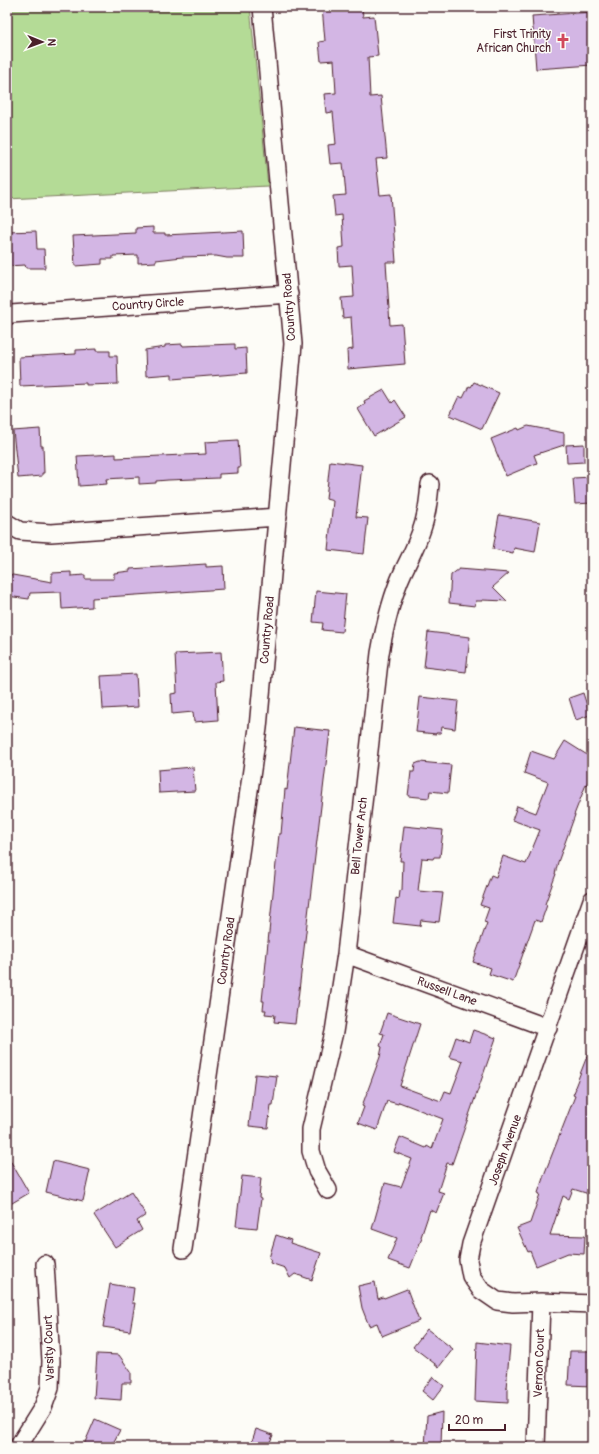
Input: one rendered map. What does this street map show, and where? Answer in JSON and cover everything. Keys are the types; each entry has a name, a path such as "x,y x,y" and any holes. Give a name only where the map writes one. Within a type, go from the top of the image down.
{"street":[{"name":"Country Road","path":"183,1249 258,728 278,517 292,344 289,294 262,7"},
{"name":"Country Circle","path":"7,316 11,314 289,294"},
{"name":"Bell Tower Arch","path":"328,1190 317,1171 310,1151 311,1129 334,1032 346,954 380,653 385,624 394,595 403,572 414,551 425,519 430,484"},
{"path":"7,523 20,531 51,533 278,517"},
{"name":"Joseph Avenue","path":"592,900 471,1244 468,1260 471,1276 481,1290 497,1301 513,1303 541,1302 592,1304"},
{"name":"Russell Lane","path":"346,954 548,1028"},
{"name":"Varsity Court","path":"18,1447 43,1407 50,1388 45,1264"},
{"name":"Vernon Court","path":"536,1447 541,1302"}],"green space":[{"path":"7,7 250,7 268,186 7,199"}],"building":[{"path":"322,7 362,7 363,17 374,16 378,56 368,57 370,97 381,96 387,158 376,159 380,195 391,194 396,262 386,262 390,325 402,324 405,364 348,369 347,350 353,349 351,317 343,318 341,298 354,297 352,265 339,266 338,248 344,247 342,215 335,216 333,196 346,195 343,163 330,164 328,145 336,144 333,112 326,113 324,94 336,93 334,60 321,61 319,42 325,41"},
{"name":"First Trinity African Church","path":"592,12 592,65 536,69 532,16"},
{"path":"153,227 153,233 165,233 165,235 243,231 244,258 227,258 216,256 182,257 156,260 156,262 138,263 138,255 113,256 113,259 102,259 102,264 75,266 73,236 136,233 136,228"},
{"path":"36,231 37,249 44,249 45,268 26,268 25,265 7,266 7,232"},
{"path":"182,344 183,346 235,344 235,349 246,348 247,373 172,379 172,374 146,376 145,350 165,347 165,345"},
{"path":"96,349 96,351 110,351 110,356 117,356 118,384 86,385 86,383 20,386 19,357 76,354 76,350"},
{"path":"474,382 499,393 482,429 450,415 459,396 463,398 469,386 471,387"},
{"path":"384,390 392,403 395,400 406,417 374,436 358,409 365,404 364,401"},
{"path":"528,426 564,433 564,445 534,455 537,463 506,476 491,439 518,428 519,430"},
{"path":"40,429 41,446 43,446 44,473 42,473 42,476 18,478 13,431"},
{"path":"238,440 240,468 238,468 238,473 219,474 219,478 168,480 156,481 156,483 139,484 139,477 106,479 107,484 79,486 77,456 116,454 116,458 206,454 205,442"},
{"path":"584,444 584,462 567,463 566,445"},
{"path":"330,461 362,465 356,517 368,518 364,554 328,550 333,501 326,499"},
{"path":"592,477 592,503 575,504 573,478"},
{"path":"499,515 540,522 535,552 514,548 513,553 493,549"},
{"path":"206,564 206,567 223,566 224,589 92,598 92,607 62,609 61,592 30,593 29,599 7,596 7,574 52,582 52,573 71,572 71,576 85,575 85,579 114,579 114,573 130,571 130,569"},
{"path":"459,569 509,573 493,587 507,601 482,600 476,601 475,606 449,603 451,575"},
{"path":"316,591 346,594 342,632 322,630 323,623 313,622"},
{"path":"428,632 470,637 466,672 424,667"},
{"path":"221,652 223,681 216,682 218,720 194,722 193,712 172,714 171,694 177,693 175,654"},
{"path":"136,674 138,707 103,709 101,676"},
{"path":"583,693 590,715 576,720 569,698"},
{"path":"420,697 458,701 455,729 442,727 441,733 436,734 416,732"},
{"path":"294,727 330,731 295,1024 274,1022 275,1015 265,1014 266,1010 263,1010 264,1001 262,1001 279,834 281,834 285,789 287,790"},
{"path":"565,741 592,758 592,775 585,787 574,815 545,904 547,905 541,922 535,920 513,982 489,974 491,968 473,962 487,923 484,922 489,908 480,905 491,875 496,877 503,856 526,864 540,830 512,820 517,806 536,813 548,782 524,773 531,751 554,759"},
{"path":"420,762 451,765 448,793 430,791 429,798 408,796 411,772 414,772 415,764"},
{"path":"193,767 195,791 159,793 158,770"},
{"path":"404,826 443,830 440,857 434,857 433,859 422,858 418,891 443,893 439,922 421,920 420,926 393,923 396,898 399,899 400,891 402,890 403,861 400,861"},
{"path":"387,1013 420,1024 400,1086 441,1101 445,1091 451,1093 463,1061 449,1057 456,1037 469,1042 473,1030 496,1038 452,1164 447,1163 438,1191 444,1193 436,1213 430,1210 421,1237 422,1238 410,1268 388,1260 397,1238 372,1229 385,1183 401,1187 412,1159 394,1152 400,1137 432,1149 443,1119 399,1102 398,1104 387,1101 377,1130 358,1123 364,1107 362,1106 380,1057 382,1047 380,1046 384,1034 380,1033"},
{"path":"591,1046 592,1195 573,1189 569,1199 563,1196 550,1235 585,1236 584,1254 568,1253 536,1266 530,1251 528,1252 517,1228 530,1223 540,1194 538,1193 544,1175 575,1096 573,1095 576,1088 575,1087"},
{"path":"255,1074 277,1076 268,1128 249,1126"},
{"path":"7,1155 29,1193 7,1206"},
{"path":"53,1161 90,1170 83,1201 46,1192"},
{"path":"242,1176 261,1178 259,1198 261,1199 257,1228 236,1226"},
{"path":"131,1192 146,1215 137,1221 142,1230 115,1247 94,1215"},
{"path":"276,1235 291,1240 290,1243 321,1253 312,1280 295,1274 290,1278 285,1268 270,1263 271,1259 269,1258"},
{"path":"375,1282 378,1299 407,1289 419,1321 382,1336 377,1323 369,1326 362,1308 358,1286"},
{"path":"110,1284 134,1288 132,1303 135,1303 130,1331 103,1327"},
{"path":"427,1329 453,1349 439,1367 413,1347"},
{"path":"477,1342 510,1346 506,1388 508,1389 508,1403 475,1401"},
{"path":"570,1351 592,1351 592,1386 568,1385"},
{"path":"97,1354 119,1355 131,1372 131,1383 122,1383 121,1400 94,1398"},
{"path":"433,1377 444,1386 433,1400 422,1391"},
{"path":"442,1412 441,1447 425,1447 427,1416"},
{"path":"95,1419 120,1430 111,1447 83,1447"},
{"path":"256,1429 273,1435 268,1447 250,1447"}],"place":[{"name":"First Trinity African Church","path":"563,41"}]}
